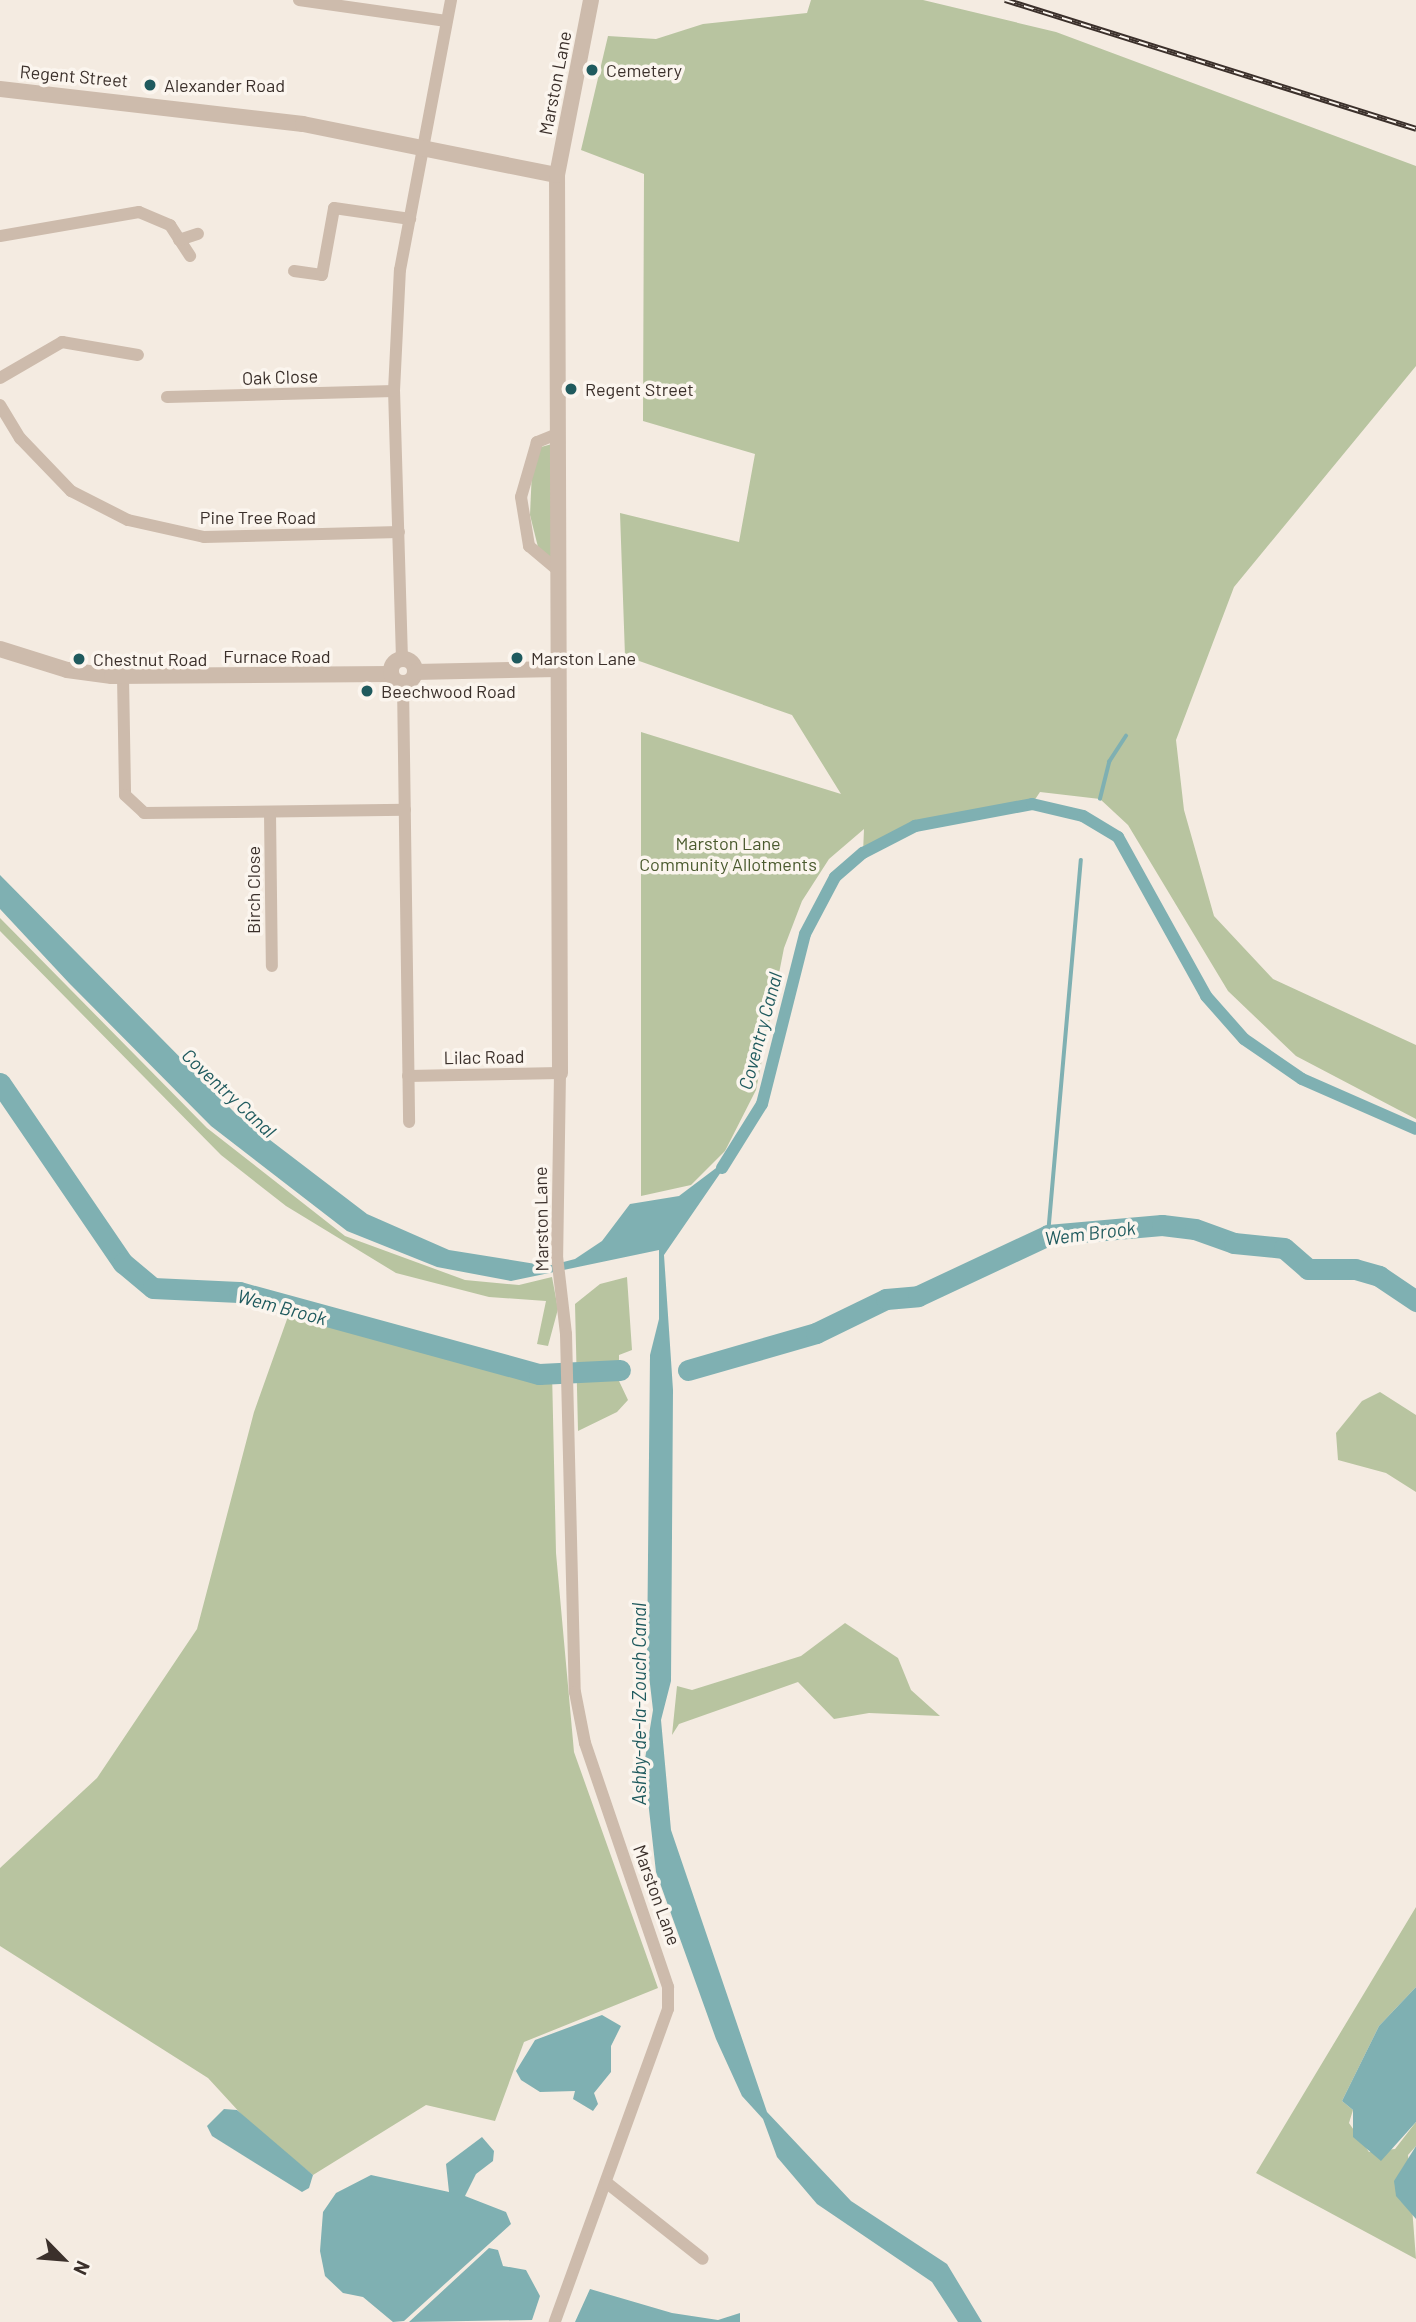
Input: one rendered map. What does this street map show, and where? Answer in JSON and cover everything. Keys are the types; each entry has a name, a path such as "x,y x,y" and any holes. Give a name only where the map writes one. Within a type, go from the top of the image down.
{"street":[{"path":"299,0 447,21"},
{"path":"409,1122 404,810 397,679 402,659 394,391 400,270 451,0"},
{"name":"Marston Lane","path":"555,2322 662,2040 668,1987 585,1743 575,1692 566,1383 561,1282 557,1256 560,1073 557,176 591,0"},
{"name":"Regent Street","path":"0,89 184,106 423,147 557,176"},
{"path":"294,271 322,275 334,208 410,219"},
{"path":"0,236 138,212 170,225 190,256"},
{"path":"179,240 198,234"},
{"path":"0,378 62,342 138,355"},
{"name":"Oak Close","path":"167,397 394,391"},
{"name":"Pine Tree Road","path":"0,405 20,438 71,491 128,520 204,537 398,532"},
{"path":"557,435 537,442 521,497 529,546 558,570"},
{"name":"Furnace Road","path":"0,649 67,670 123,676 397,679"},
{"path":"402,659 415,672"},
{"path":"397,679 415,672 557,669"},
{"path":"123,676 124,771 131,805 161,816 404,810"},
{"name":"Birch Close","path":"270,813 272,966"},
{"name":"Lilac Road","path":"408,1076 560,1073"},
{"path":"607,2183 703,2259"}],"green space":[{"name":"Marston Lane Community Allotments","path":"811,0 923,0 1056,32 1416,166 1416,366 1234,587 1176,740 1184,810 1214,916 1273,979 1416,1045 1416,1119 1296,1056 1228,991 1128,825 1100,799 1040,792 1032,804 915,826 863,853 864,829 829,859 802,901 784,948 756,1090 725,1151 691,1185 641,1196 641,732 841,794 792,715 625,656 620,513 739,542 755,454 643,421 644,174 581,150 608,36 656,39 703,24 807,13"},
{"path":"552,444 553,560 539,551 530,515 532,470 541,447"},
{"path":"0,918 207,1128 345,1236 465,1280 519,1285 552,1277 558,1309 548,1346 537,1344 546,1301 489,1297 396,1273 286,1206 221,1155 0,931"},
{"path":"627,1277 632,1350 619,1355 619,1381 628,1400 617,1412 578,1431 575,1304 600,1284"},
{"path":"291,1308 510,1368 552,1371 556,1553 574,1752 658,1988 524,2042 495,2121 426,2105 313,2175 254,2128 208,2078 0,1946 0,1868 97,1778 197,1629 254,1412"},
{"path":"1380,1392 1416,1415 1416,1492 1386,1473 1338,1460 1336,1433 1362,1401"},
{"path":"845,1623 898,1658 911,1690 940,1716 869,1713 834,1719 798,1682 679,1724 672,1735 677,1686 692,1690 801,1656"},
{"path":"1416,1907 1416,1987 1379,2026 1342,2101 1353,2110 1349,2123 1369,2152 1395,2149 1416,2122 1416,2146 1408,2155 1416,2259 1256,2173"}],"water":[{"path":"0,875 236,1114 367,1214 449,1250 548,1266 575,1259 602,1241 630,1204 679,1196 732,1156 664,1255 673,1390 671,1681 661,1720 671,1830 767,2112 851,2201 947,2264 982,2322 958,2322 932,2282 817,2204 777,2157 763,2119 742,2096 716,2039 656,1872 644,1765 653,1710 647,1658 650,1355 659,1319 659,1250 511,1281 437,1267 347,1231 211,1126 69,983 0,909"},
{"path":"1416,1987 1416,2122 1381,2161 1353,2137 1353,2110 1342,2101 1379,2026"},
{"path":"602,2015 621,2026 611,2046 611,2072 594,2093 598,2104 593,2111 573,2099 575,2091 540,2092 521,2080 516,2071 535,2040"},
{"path":"224,2109 237,2110 313,2175 309,2188 302,2192 212,2136 207,2126"},
{"path":"482,2137 494,2151 493,2161 476,2174 465,2196 506,2212 511,2224 404,2321 393,2322 363,2297 343,2293 325,2276 320,2251 323,2212 336,2193 371,2175 449,2192 446,2164"},
{"path":"1416,2146 1416,2219 1396,2196 1394,2181"},
{"path":"489,2248 498,2250 503,2266 526,2270 540,2296 532,2320 409,2322"},
{"path":"590,2289 672,2313 718,2320 740,2313 740,2322 575,2322"}],"waterway":[{"path":"1100,799 1109,762 1126,736"},
{"name":"Coventry Canal","path":"722,1168 762,1104 805,934 835,877 863,853 915,826 1032,804 1083,816 1118,837 1206,996 1244,1039 1302,1079 1416,1129"},
{"path":"1048,1235 1081,860"},
{"name":"Wem Brook","path":"0,1083 123,1263 153,1288 239,1292 539,1374 620,1370"},
{"name":"Wem Brook","path":"688,1370 816,1333 886,1299 918,1296 1048,1235 1162,1225 1195,1229 1234,1243 1284,1248 1308,1269 1355,1269 1379,1276 1416,1301"}],"railway":[{"path":"1005,0 1416,129"}],"place":[{"name":"Cemetery","path":"592,70"},
{"name":"Alexander Road","path":"150,85"},
{"name":"Regent Street","path":"571,389"},
{"name":"Marston Lane","path":"517,658"},
{"name":"Chestnut Road","path":"79,659"},
{"name":"Beechwood Road","path":"367,691"}],"water label":[{"name":"Ashby-de-la-Zouch Canal","path":"639,1704"}]}
